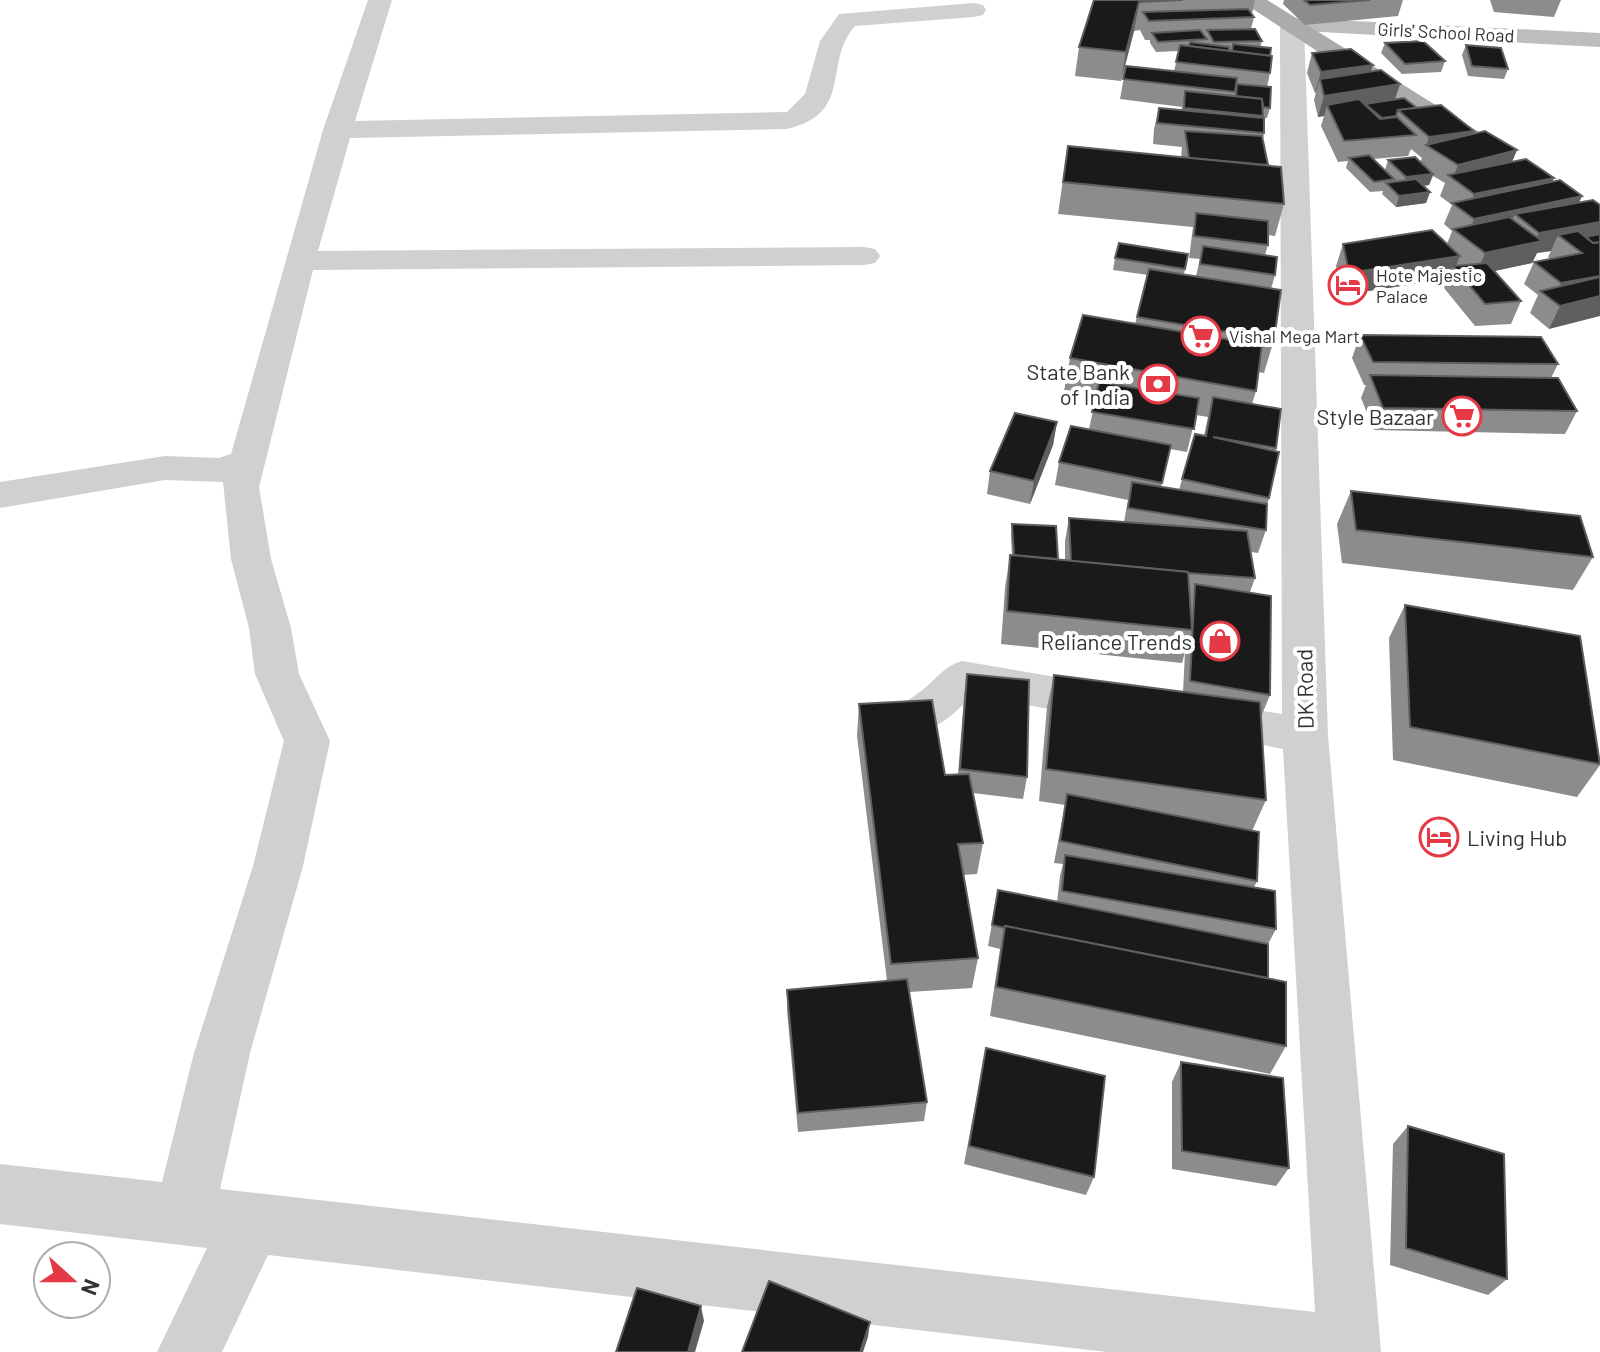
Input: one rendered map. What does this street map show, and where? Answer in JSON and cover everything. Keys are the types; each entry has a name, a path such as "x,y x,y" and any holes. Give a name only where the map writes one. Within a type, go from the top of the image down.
{"main road":[{"path":"1251,0 1493,153"}],"street":[{"path":"184,1215 222,1053 278,866 307,741 277,674 270,628 251,559 240,487 272,357 337,130 380,0"},
{"path":"337,130 499,123 755,122 801,117 818,100 827,60 839,27 848,19 974,10"},
{"name":"Girls' School Road","path":"1292,25 1600,40"},
{"name":"DK Road","path":"1292,25 1305,735 1349,1350"},
{"path":"300,261 864,256"},
{"path":"0,495 165,468 221,470 248,461"},
{"path":"916,716 941,700 962,677 1305,735"},
{"path":"0,1194 252,1222 1158,1339 1349,1350"},
{"path":"189,1352 252,1222"}],"building":[{"path":"1094,0 1183,0 1139,2 1126,52 1079,47"},
{"path":"1304,0 1370,0 1310,5"},
{"path":"1248,9 1254,17 1149,21 1143,12"},
{"path":"1255,29 1262,41 1214,42 1207,30"},
{"path":"1200,30 1207,39 1158,42 1152,33"},
{"path":"1423,41 1445,61 1405,64 1385,43"},
{"path":"1190,42 1229,47 1229,51 1189,46"},
{"path":"1233,44 1271,48 1270,56 1232,51"},
{"path":"1180,45 1272,56 1270,73 1176,62"},
{"path":"1466,45 1501,48 1508,69 1472,66"},
{"path":"1351,49 1373,65 1321,72 1312,53"},
{"path":"1126,66 1237,78 1235,92 1123,79"},
{"path":"1381,70 1400,84 1324,96 1320,79"},
{"path":"1237,84 1271,87 1270,108 1263,107 1262,99 1236,96"},
{"path":"1185,91 1262,99 1263,116 1184,108"},
{"path":"1404,98 1417,108 1398,110 1396,116 1382,118 1365,104"},
{"path":"1359,99 1380,119 1397,117 1416,135 1344,141 1327,105"},
{"path":"1441,105 1474,131 1429,137 1398,110"},
{"path":"1159,108 1264,118 1264,133 1157,123"},
{"path":"1185,131 1262,136 1268,165 1189,158"},
{"path":"1485,131 1517,150 1458,165 1426,145"},
{"path":"1068,146 1281,167 1284,204 1063,182"},
{"path":"1369,155 1394,179 1374,182 1349,158"},
{"path":"1415,157 1433,174 1406,177 1388,160"},
{"path":"1526,159 1554,178 1474,194 1448,175"},
{"path":"1416,179 1430,192 1399,196 1386,183"},
{"path":"1560,180 1582,196 1474,219 1452,203"},
{"path":"1593,200 1600,205 1600,222 1539,233 1515,214"},
{"path":"1196,213 1268,221 1268,245 1194,236"},
{"path":"1509,217 1542,241 1485,253 1453,229"},
{"path":"1432,230 1460,256 1349,273 1343,244"},
{"path":"1578,231 1593,243 1600,242 1600,276 1561,283 1534,262 1582,253 1558,235"},
{"path":"1600,234 1600,242 1593,243 1586,237"},
{"path":"1119,243 1188,254 1185,269 1115,258"},
{"path":"1203,246 1277,257 1275,275 1200,264"},
{"path":"1487,263 1521,301 1485,304 1453,266"},
{"path":"1149,269 1281,290 1274,340 1137,317"},
{"path":"1600,277 1600,296 1560,306 1540,291"},
{"path":"1083,315 1262,345 1256,391 1070,358"},
{"path":"1360,335 1541,337 1558,364 1373,362"},
{"path":"1370,375 1558,378 1577,411 1383,408"},
{"path":"1099,382 1199,398 1194,429 1092,412"},
{"path":"1213,397 1281,409 1276,448 1213,437 1279,452 1269,498 1182,479 1195,434 1206,436"},
{"path":"1015,413 1057,422 1034,481 990,471"},
{"path":"1071,426 1171,445 1162,483 1059,462"},
{"path":"1132,482 1267,504 1266,530 1128,508"},
{"path":"1351,491 1580,516 1593,557 1356,530"},
{"path":"1069,518 1247,531 1255,578 1071,561"},
{"path":"1012,524 1056,526 1058,559 1014,555"},
{"path":"1010,555 1188,572 1192,630 1007,611"},
{"path":"1195,584 1271,596 1270,695 1190,681"},
{"path":"1405,605 1580,636 1600,764 1410,727"},
{"path":"967,674 1029,680 1027,777 960,769"},
{"path":"1054,675 1260,702 1266,800 1046,769"},
{"path":"932,700 945,775 969,774 983,843 958,844 978,958 891,964 859,704"},
{"path":"1067,794 1259,832 1257,881 1060,841"},
{"path":"1065,855 1275,891 1276,929 1062,891"},
{"path":"998,890 1268,944 1268,978 992,925"},
{"path":"1005,926 1286,982 1286,1046 996,987"},
{"path":"907,979 927,1102 798,1113 787,990"},
{"path":"986,1048 1105,1076 1094,1177 969,1146"},
{"path":"1181,1062 1283,1078 1289,1168 1182,1151"},
{"path":"1408,1126 1504,1154 1507,1279 1406,1248"},
{"path":"769,1281 870,1322 860,1352 742,1352"},
{"path":"637,1288 701,1306 688,1352 616,1352"}],"place":[{"name":"Hote Majestic Palace","path":"1348,285"},
{"name":"Vishal Mega Mart","path":"1201,336"},
{"name":"State Bank of India","path":"1158,384"},
{"name":"Style Bazaar","path":"1462,416"},
{"name":"Reliance Trends","path":"1220,641"},
{"name":"Living Hub","path":"1439,837"}]}
